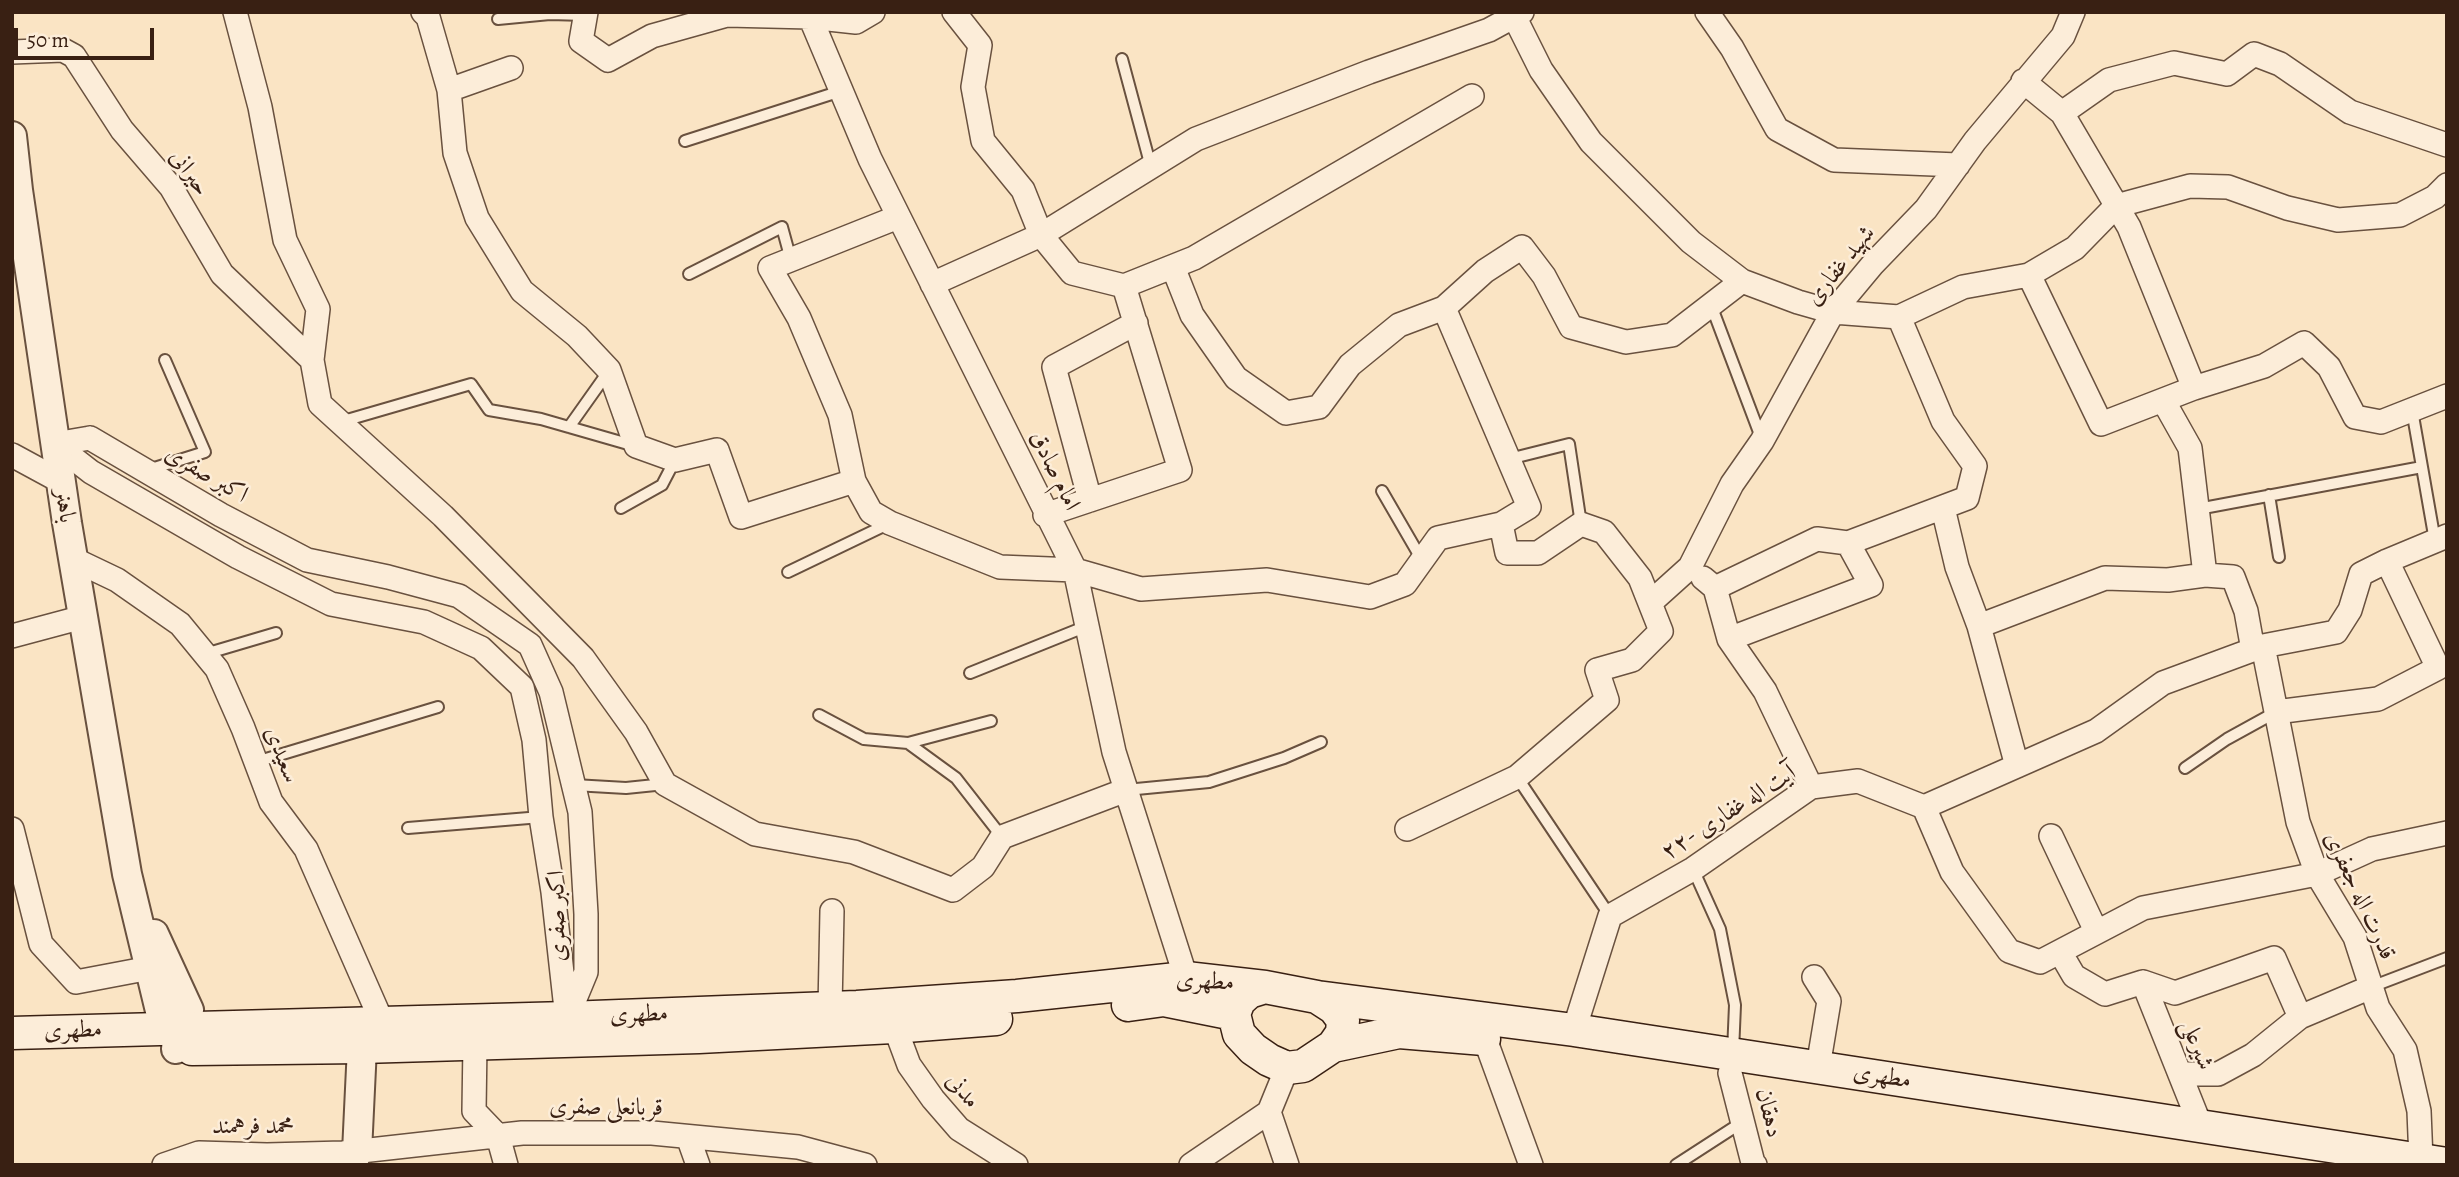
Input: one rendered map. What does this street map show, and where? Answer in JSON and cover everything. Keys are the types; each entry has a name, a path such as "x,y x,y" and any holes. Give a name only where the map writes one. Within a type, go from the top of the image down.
{"main road":[{"name":"مطهری","path":"12,1053 177,1039 356,1032 567,1029 699,1037 890,1016 1017,996 1265,987"},
{"path":"1265,987 1317,998 1334,1008 1343,1020 1342,1033 1333,1046 1303,1066 1287,1068 1269,1060 1253,1049 1239,1034 1234,1014 1239,1001 1249,992 1265,987"},
{"name":"مطهری","path":"1186,991 1234,1014"},
{"name":"مطهری","path":"1317,998 1574,1030 2015,1119 2324,1165"},
{"name":"مطهری","path":"356,1032 475,1042 567,1029 830,1008 890,1016"},
{"name":"مطهری","path":"1333,1046 1399,1032 1732,1063 1818,1067 2434,1162"},
{"name":"مطهری","path":"12,1033 177,1039"}],"street":[{"path":"235,12 260,107 285,240 318,309 312,360 320,404 443,516 583,657 636,732 665,784 755,834 853,852 953,890 983,867 1002,837 1126,790"},
{"path":"423,12 428,17 449,90 455,153 477,218 522,291 577,335 609,370 636,446 675,460 717,450 741,517 854,481"},
{"path":"585,14 581,41 608,60 652,36 727,15 809,15 856,22 873,12"},
{"path":"954,12 980,45 973,87 983,141 1023,190 1041,235 1072,273 1124,286 1194,258 1472,96"},
{"path":"1707,12 1732,48 1777,130 1835,160 1958,165"},
{"name":"شهید غفاری","path":"1650,603 1690,567 1732,484 1762,441 1833,312 1873,264 1926,209 2023,81 2063,36 2073,12"},
{"path":"932,284 1041,235 1196,139 1368,72 1489,30 1518,14 1541,70 1591,142 1691,242 1742,281 1833,312 1899,317 1963,287 2029,275 2075,248 2116,206 2190,186 2228,187 2287,208 2338,220 2400,215 2435,197 2447,185"},
{"name":"امام صادق","path":"809,15 870,159 1045,515 1075,570 1114,752 1186,991"},
{"name":"حیرانی","path":"12,52 63,50 74,56 122,130 171,187 222,274 312,360"},
{"path":"2062,113 2109,80 2174,63 2227,74 2255,54 2280,64 2350,112 2447,145"},
{"path":"449,90 512,68"},
{"path":"2023,81 2062,113 2129,227 2194,388"},
{"name":"باهنر","path":"12,136 15,190 60,481 127,874"},
{"path":"898,217 770,268 799,318 839,415 854,481 872,512 890,523 1000,567 1075,570 1141,589 1267,580 1370,597 1405,584 1437,538 1501,524 1529,507 1444,309"},
{"path":"1173,267 1192,315 1236,378 1286,413 1319,407 1350,365 1399,325 1444,309 1485,271 1522,247 1544,275 1571,327 1626,342 1672,335 1742,281"},
{"path":"2029,275 2101,424 2194,388 2264,366 2304,343 2329,367 2355,418 2381,422 2447,396"},
{"path":"1045,515 1180,470 1124,286"},
{"path":"1715,588 1817,539 1848,543 1967,498 1975,466 1943,421 1899,317"},
{"path":"1090,500 1054,367 1136,323"},
{"path":"1979,626 2105,578 2168,580 2205,575 2190,448 2163,400"},
{"name":"اکبر صفری","path":"55,444 90,438 222,515 307,560 388,577 458,596 530,645 551,692 580,812 586,914 586,972 567,1029"},
{"name":"اکبر صفری","path":"55,444 102,478 238,557 331,604 424,622 481,648 522,687 534,740 567,1029"},
{"path":"12,455 60,481"},
{"path":"1943,508 1957,567 1979,626 2017,766"},
{"path":"1407,829 1517,778 1607,700 1598,670 1632,660 1661,631 1640,578 1604,532 1581,524 1538,553 1507,553 1501,524"},
{"path":"2441,539 2361,574 2350,610 2336,632 2258,648 2163,683 2096,732 1924,807 1952,872 2009,951 2039,962 2143,908 2317,874 2372,849 2447,834"},
{"path":"1729,639 1871,585 1848,543"},
{"name":"سعیدی","path":"73,559 117,580 180,624 217,668 271,802 306,849 356,1032"},
{"path":"2276,712 2378,699 2438,668 2387,561"},
{"path":"1690,567 1715,588 1729,639 1765,691 1811,787"},
{"name":"قدرت اله جعفری","path":"2205,575 2233,577 2258,648 2276,712 2298,822 2317,874 2355,937 2378,1008 2405,1050 2434,1162"},
{"path":"12,636 83,617"},
{"name":"۲۲- آیت اله غفاری","path":"1610,916 1693,869 1811,787 1858,781 1924,807"},
{"path":"12,829 41,944 76,982 150,968"},
{"path":"2051,836 2096,931"},
{"path":"127,874 160,1011 177,1039"},
{"path":"127,874 188,1010 177,1039"},
{"path":"830,1008 832,911"},
{"path":"1574,1030 1610,916"},
{"path":"2060,952 2074,976 2105,994 2143,982 2175,993 2274,958 2300,1017"},
{"path":"1814,977 1829,1001 1818,1067"},
{"name":"شیرعلی","path":"2143,982 2201,1127"},
{"path":"2180,1074 2218,1074 2253,1055 2300,1017 2371,987"},
{"name":"مدنی","path":"890,1016 909,1065 933,1099 959,1129 1016,1165"},
{"path":"356,1032 356,1159"},
{"path":"1485,1039 1531,1165"},
{"path":"475,1042 474,1111 498,1136 506,1165"},
{"name":"دهقان","path":"1732,1063 1755,1165"},
{"path":"1191,1165 1269,1112 1287,1068"},
{"path":"1269,1112 1287,1165"},
{"name":"قربانعلی صفری","path":"356,1159 522,1133 652,1133 798,1147 865,1165"},
{"path":"688,1137 698,1165"},
{"name":"محمد فرهمند","path":"164,1165 199,1153 356,1159"}],"lane":[{"path":"498,19 585,14"},
{"path":"1122,59 1151,167"},
{"path":"685,141 841,91"},
{"path":"689,274 782,227 791,260"},
{"path":"1711,305 1762,441"},
{"path":"145,470 205,452 165,360"},
{"path":"569,427 609,370"},
{"path":"340,422 471,384 489,410 541,419 636,446"},
{"path":"2412,410 2422,467 2441,539"},
{"path":"1509,459 1569,443 1581,524"},
{"path":"621,508 662,485 675,460"},
{"path":"2198,509 2422,467"},
{"path":"1382,491 1422,560"},
{"path":"2269,495 2279,557"},
{"path":"788,572 890,523"},
{"path":"970,673 1087,626"},
{"path":"205,654 276,633"},
{"path":"256,762 438,707"},
{"path":"2185,768 2227,739 2276,712"},
{"path":"819,715 864,739 908,743 991,721"},
{"path":"1126,790 1209,782 1284,758 1321,742"},
{"path":"908,743 956,779 1002,837"},
{"path":"1517,778 1610,916"},
{"path":"574,785 626,788 665,784"},
{"path":"408,828 541,817"},
{"path":"1693,869 1720,929 1735,1005 1732,1063"},
{"path":"2371,987 2447,958"},
{"path":"1676,1165 1744,1121"}]}
